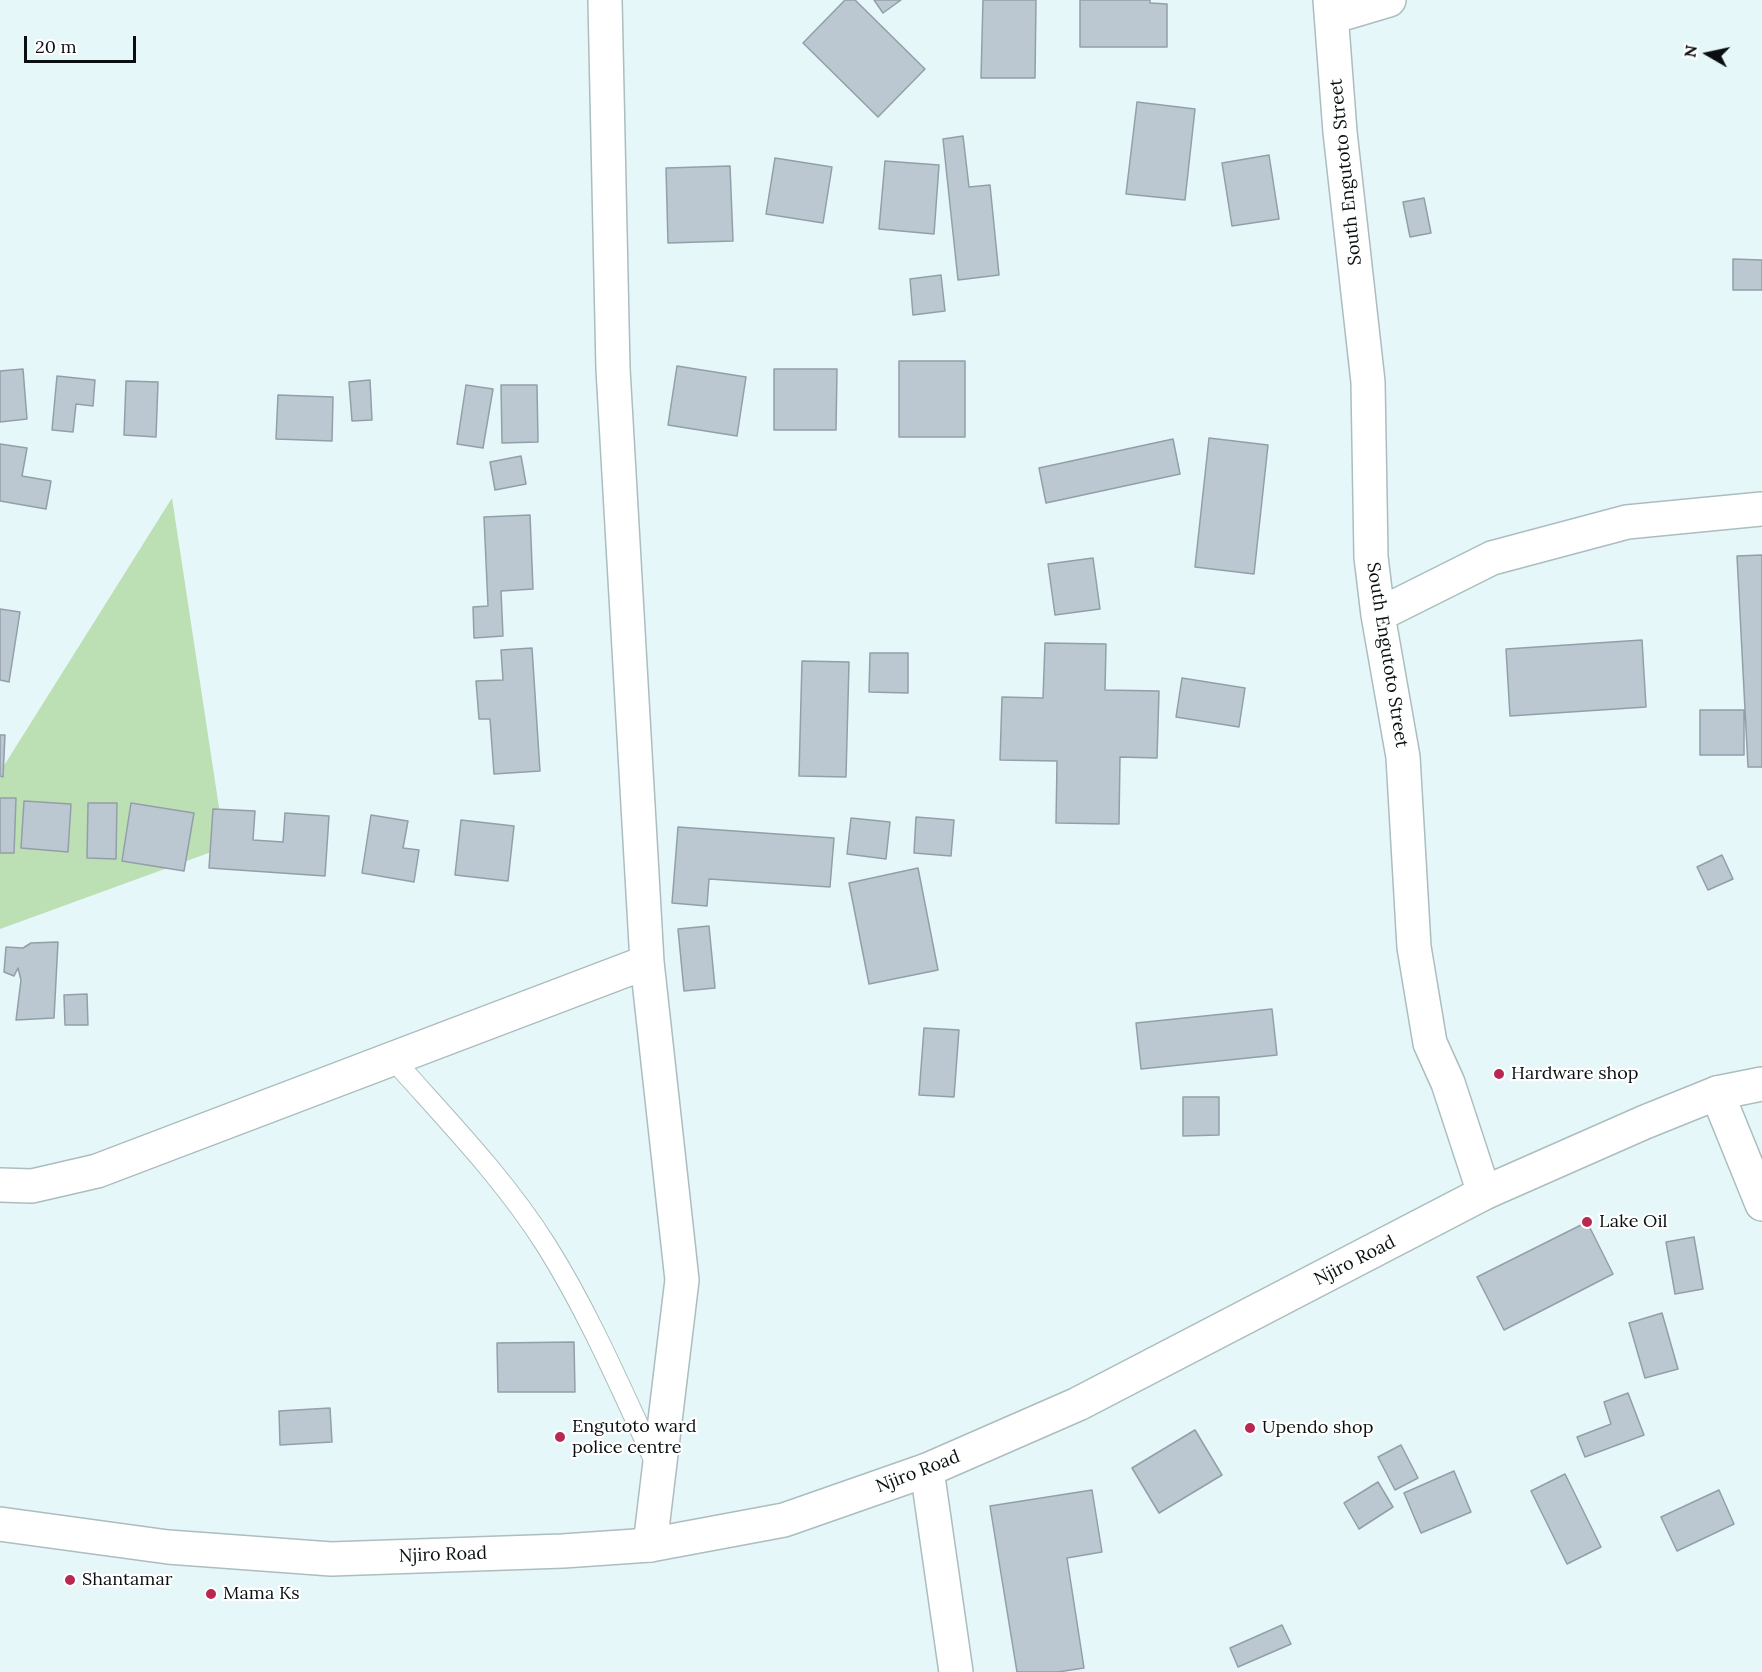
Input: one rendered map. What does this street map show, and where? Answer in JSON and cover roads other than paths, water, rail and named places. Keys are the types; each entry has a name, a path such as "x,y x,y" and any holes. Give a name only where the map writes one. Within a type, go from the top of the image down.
{"street":[{"path":"605,0 612,369 647,962 682,1280 650,1545"},
{"path":"1331,8 1389,0"},
{"name":"South Engutoto Street","path":"1331,8 1340,132 1368,382 1371,557 1378,615 1403,757 1414,947 1422,1008 1430,1043 1448,1083 1484,1193"},
{"path":"1378,615 1492,558 1627,522 1762,509"},
{"path":"0,1185 32,1186 97,1171 647,962"},
{"name":"Njiro Road","path":"0,1524 168,1548 331,1559 563,1551 650,1545 784,1520 927,1470 1078,1404 1484,1193 1718,1093 1762,1084"},
{"path":"1718,1093 1762,1204"},
{"path":"927,1470 956,1672"}],"lane":[{"path":"392,1058 501,1182 546,1245 583,1310 658,1468"}],"place":[{"name":"Hardware shop","path":"1499,1074"},
{"name":"Lake Oil","path":"1587,1222"},
{"name":"Upendo shop","path":"1250,1428"},
{"name":"Engutoto ward police centre","path":"560,1437"},
{"name":"Shantamar","path":"70,1580"},
{"name":"Mama Ks","path":"211,1594"}]}
